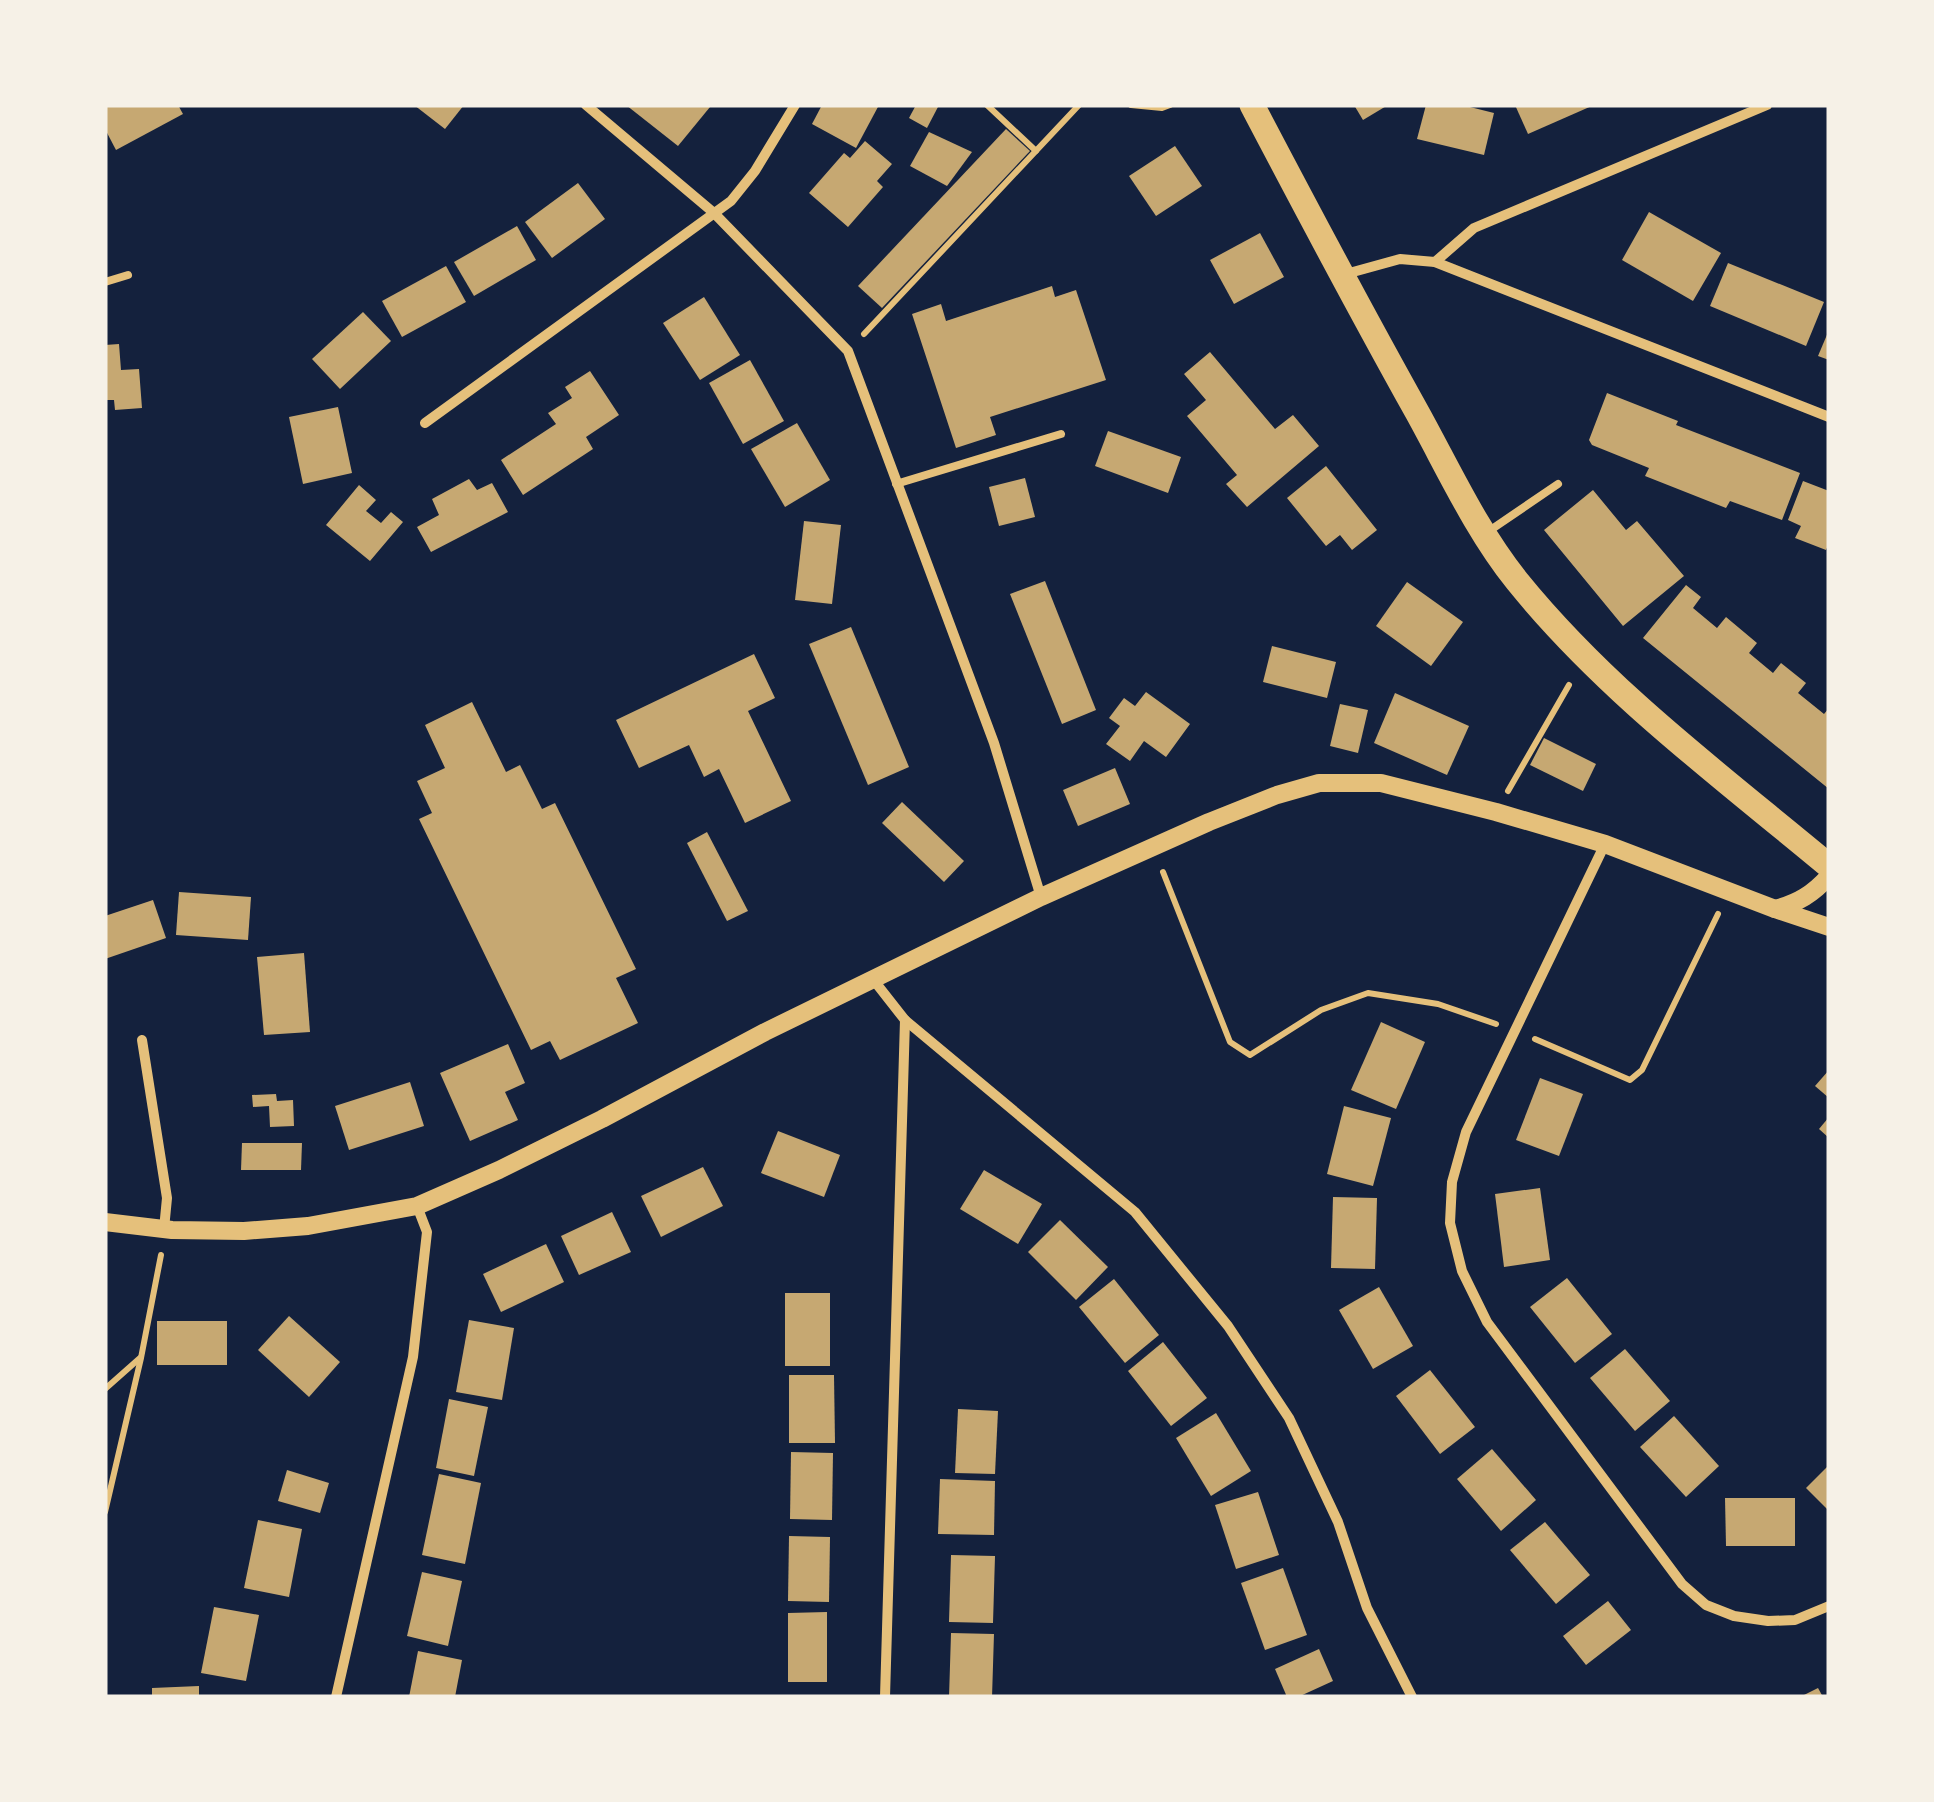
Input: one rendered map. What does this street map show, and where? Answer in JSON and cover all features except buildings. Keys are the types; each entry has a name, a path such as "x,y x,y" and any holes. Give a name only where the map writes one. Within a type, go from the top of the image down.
{"main road":[{"path":"1252,105 1341,275 1485,533 1516,579 1585,658 1634,705 1829,866"}],"street":[{"path":"586,105 714,213 848,351 994,743 1042,897"},
{"path":"425,423 731,201 795,105"},
{"path":"1435,262 1474,228 1767,105"},
{"path":"1341,275 1400,259 1435,262 1829,417"},
{"path":"105,1222 164,1229 244,1231 308,1226 417,1206 585,1128 765,1032 1042,897 1209,822 1319,783 1381,783 1496,812 1606,844 1829,927"},
{"path":"1606,844 1466,1132 1452,1182 1450,1223 1462,1271 1487,1322 1682,1584 1706,1605 1734,1616 1796,1620 1829,1606"},
{"path":"1775,909 1798,903 1829,876"},
{"path":"872,978 905,1020 1134,1212 1228,1326 1289,1418 1338,1522 1367,1608 1412,1697"},
{"path":"885,1697 905,1020"},
{"path":"142,1040 167,1198 164,1229"},
{"path":"336,1697 413,1356 427,1232 417,1206"}],"lane":[{"path":"105,282 128,276"},
{"path":"896,484 1061,434"},
{"path":"1485,533 1558,484"}],"path":[{"path":"987,105 1036,151"},
{"path":"848,351 1079,105"},
{"path":"1130,105 1170,105"},
{"path":"1496,812 1585,658"},
{"path":"1154,848 1230,1042 1250,1055 1321,1010 1368,993 1438,1004 1514,1030 1630,1080 1642,1070 1730,891"},
{"path":"105,1512 164,1229"},
{"path":"105,1390 140,1358"}]}
